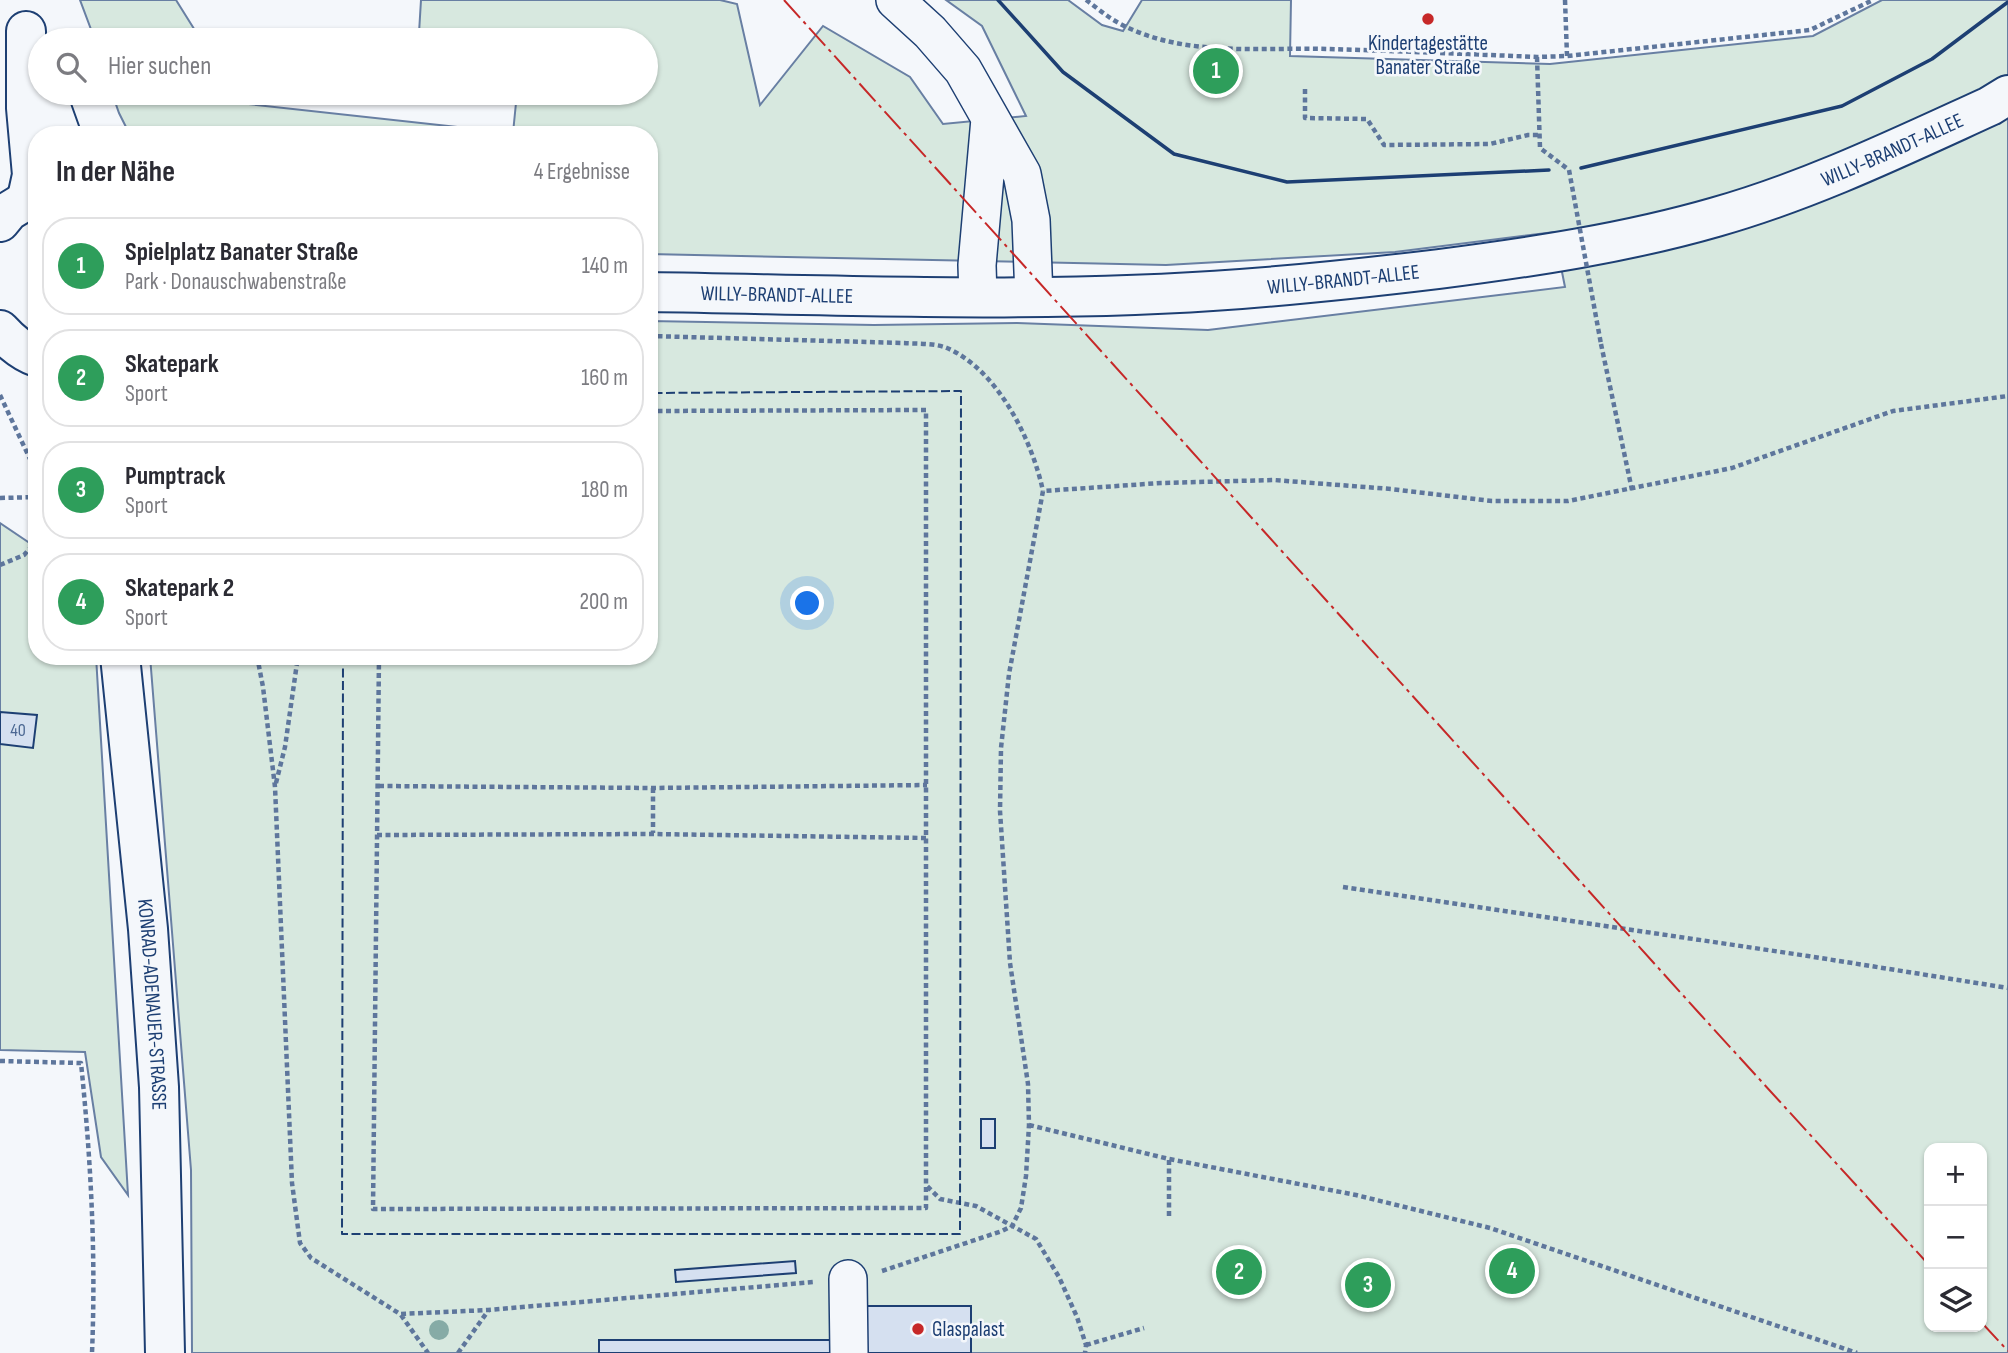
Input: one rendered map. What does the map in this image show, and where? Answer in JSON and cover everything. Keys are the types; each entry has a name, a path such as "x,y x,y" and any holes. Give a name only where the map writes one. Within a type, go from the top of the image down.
{"main road":[{"path":"23,16 28,34"},
{"path":"23,16 28,130"},
{"name":"WILLY-BRANDT-ALLEE","path":"658,292 1034,297 1252,288 1522,258 1610,243 1715,218 1796,191 1869,162 2008,95"},
{"path":"50,105 58,126"},
{"path":"21,205 28,186"},
{"name":"KONRAD-ADENAUER-STRASSE","path":"121,665 148,929 159,1087 165,1353"}],"street":[{"path":"895,0 930,32 963,70 1023,174 1031,220 1034,297"},
{"path":"978,297 977,265 990,119"},
{"path":"848,1279 849,1353"}],"path":[{"path":"1086,0 1117,22 1151,37 1174,43 1240,50 1323,49 1537,57 1810,30 1873,0"},
{"path":"1565,0 1567,56"},
{"path":"1537,57 1539,148 1569,170 1601,344 1632,489"},
{"path":"1305,89 1305,118 1367,119 1384,145 1490,145 1528,135 1539,135"},
{"path":"400,1314 488,1310 848,1279 886,1270 984,1238 1012,1226 1021,1208 1029,1125 1028,1084 1010,963 1000,811 1001,748 1009,674 1043,491 1037,463 1025,435 989,380 966,359 945,347 904,343 658,336"},
{"path":"0,395 28,455"},
{"path":"1043,491 1161,483 1274,480 1492,500 1567,501 1732,468 1893,411 2008,396"},
{"path":"379,665 373,1209 926,1208 926,410 658,411"},
{"path":"0,498 28,497"},
{"path":"0,565 24,555 28,550"},
{"path":"259,665 275,787 292,1183 300,1244 311,1258 400,1314 428,1353"},
{"path":"275,787 285,747 297,665"},
{"path":"379,786 653,789 927,785"},
{"path":"653,789 653,834"},
{"path":"377,835 653,834 926,838"},
{"path":"1343,887 2008,988"},
{"path":"0,1061 82,1063 92,1162 92,1353"},
{"path":"1029,1125 1169,1159 1356,1195 1490,1228 1857,1353"},
{"path":"1169,1159 1169,1216"},
{"path":"926,1185 940,1199 976,1206 1036,1239 1059,1277 1077,1317 1086,1345 1085,1353"},
{"path":"458,1353 488,1310"},
{"path":"1086,1345 1144,1328"}],"shaded area":[{"path":"80,0 176,0 194,28 90,28"},
{"path":"421,0 720,0 737,4 760,105 823,26 910,77 943,124 1026,116 982,26 946,0 1068,0 1102,25 1123,31 1142,0 1291,0 1290,56 1550,64 1813,36 1882,0 2008,0 2008,1353 971,1353 971,1306 867,1306 836,1340 599,1340 599,1353 192,1353 191,1170 151,665 658,665 658,321 874,325 1017,323 1208,330 1565,287 1554,232 1395,252 1166,265 658,254 658,126 514,126 516,105 658,105 658,28 419,28"},
{"path":"116,105 257,105 449,126 126,126"},
{"path":"0,523 28,542 28,665 97,665 128,1195 101,1157 85,1052 0,1050"}],"building":[{"path":"0,712 37,715 33,748 0,744"},
{"path":"981,1119 995,1119 995,1148 981,1148"},
{"path":"795,1261 796,1273 676,1282 675,1270"},
{"name":"Glaspalast","path":"866,1306 971,1306 971,1353 866,1353"},
{"path":"599,1340 836,1340 836,1353 599,1353"}],"fence":[{"path":"343,665 342,1234 960,1234 961,391 658,393"}],"wall":[{"path":"998,0 1063,72 1174,154 1287,182 1549,170"},
{"path":"1581,168 1842,106 1932,59 2008,2"}],"power":[{"path":"784,0 1924,1260"},
{"path":"1987,1328 2008,1351"}],"place":[{"name":"Kindertagestätte Banater Straße","path":"1428,19"},
{"name":"Spielplatz Banater Straße","path":"1216,71"},
{"name":"Skatepark 2","path":"1512,1271"},
{"name":"Skatepark","path":"1239,1272"},
{"name":"Pumptrack","path":"1368,1285"},
{"name":"Glaspalast","path":"918,1329"}]}
